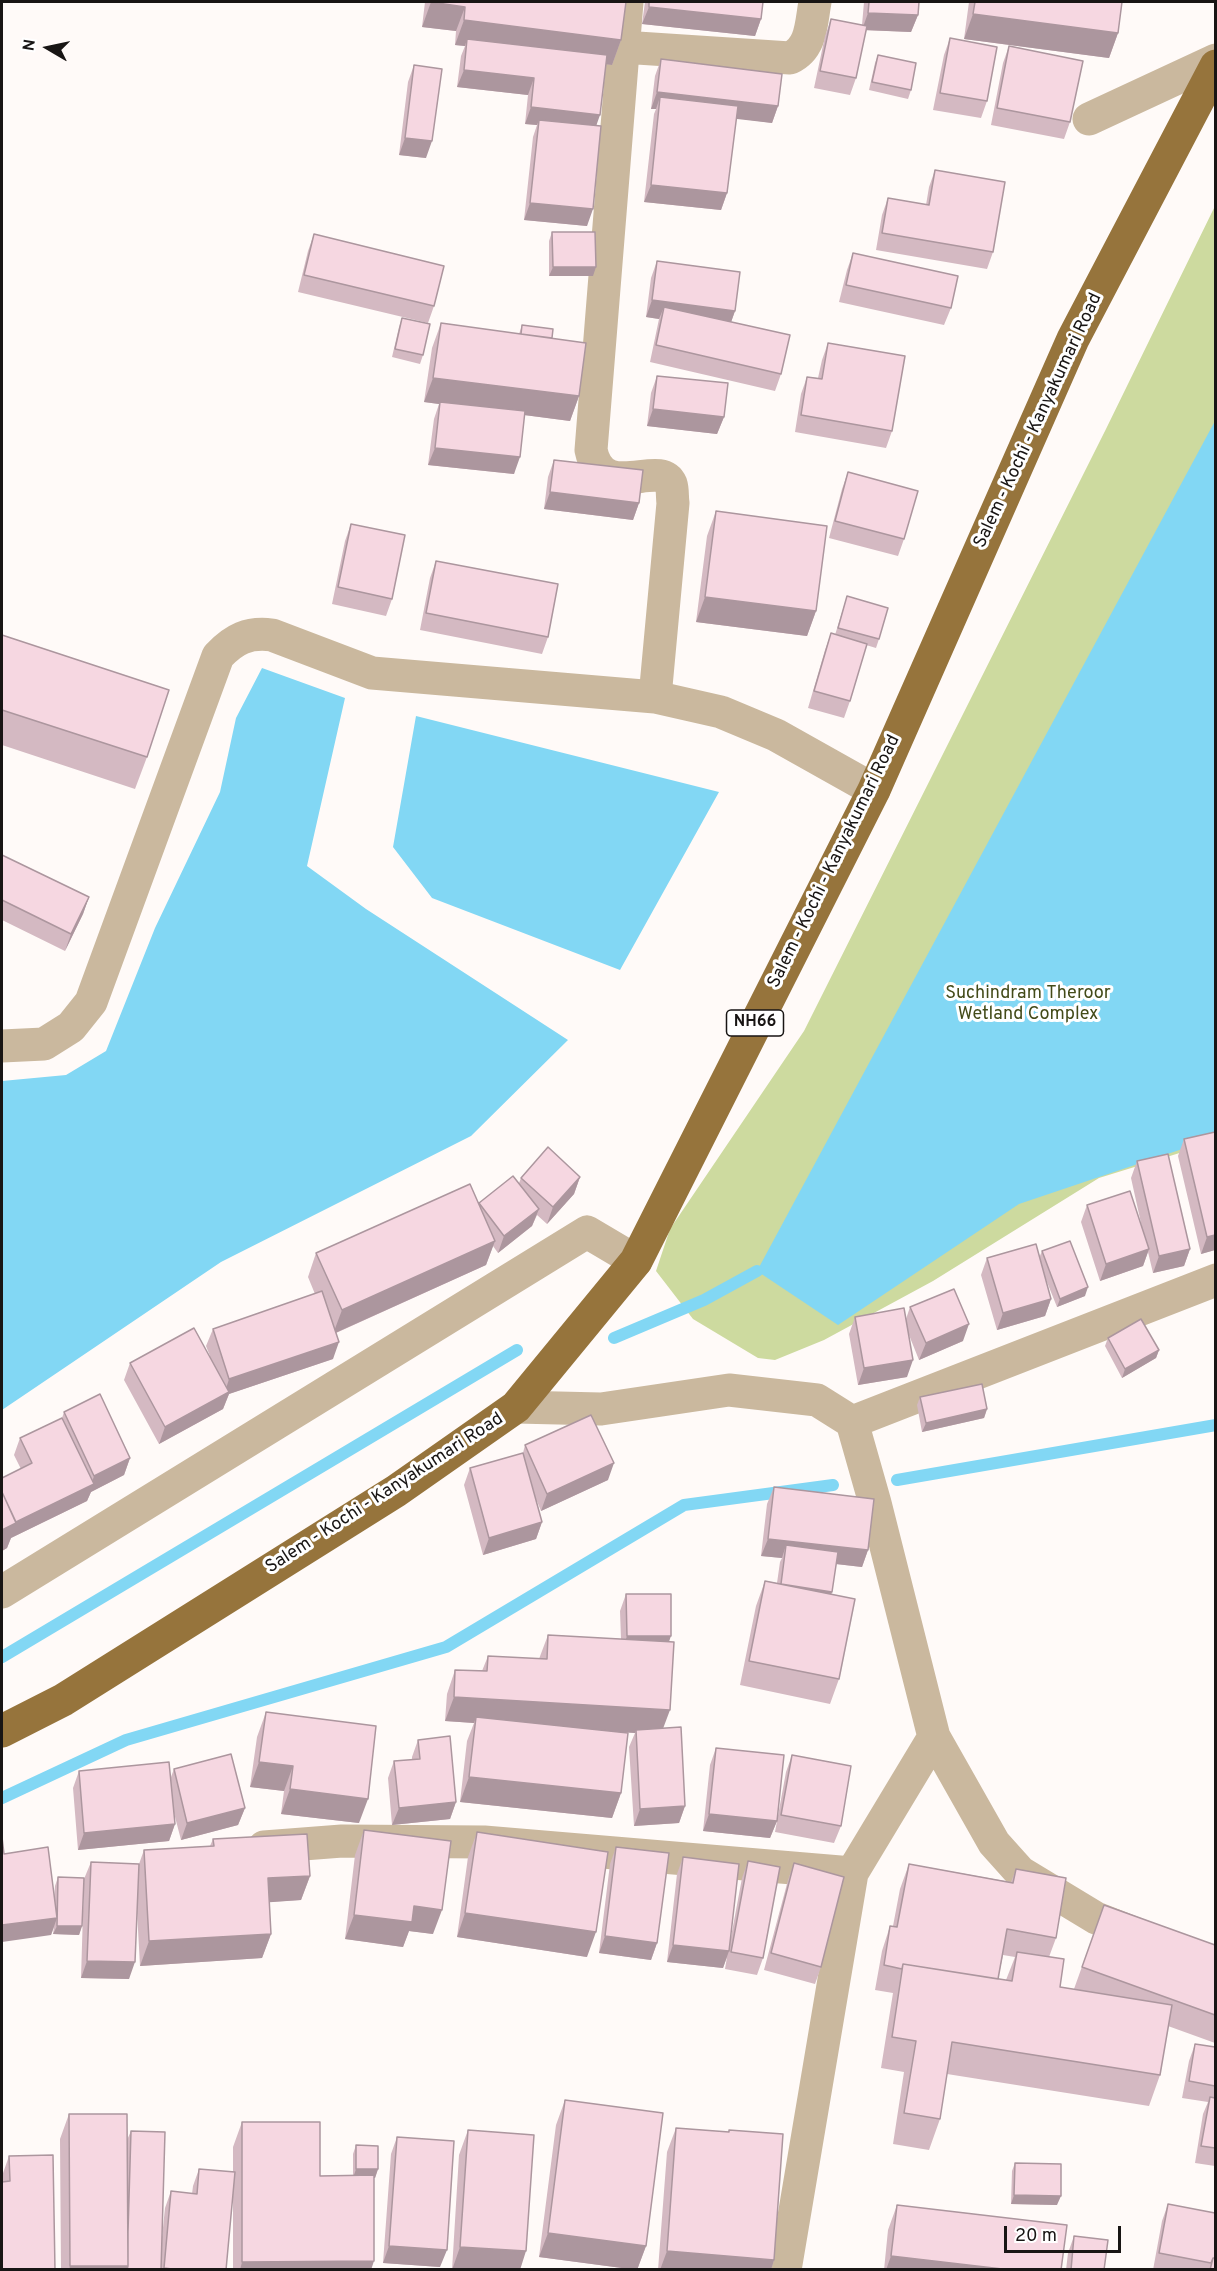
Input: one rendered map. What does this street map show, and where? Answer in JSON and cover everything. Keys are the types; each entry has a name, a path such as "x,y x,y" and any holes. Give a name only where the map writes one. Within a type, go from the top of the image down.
{"highway":[{"name":"Salem - Kochi - Kanyakumari Road","path":"2,1731 63,1700 386,1497 516,1407 636,1262 874,790 1072,339 1215,66"}],"street":[{"path":"627,2 591,450 593,461 604,475 614,477 655,476 667,479 671,484 673,503 655,697"},
{"path":"622,47 790,58 803,50 815,2"},
{"path":"1089,119 1215,60"},
{"path":"2,1046 44,1044 71,1027 91,1002 218,656 229,644 254,633 272,635 372,673 655,697 721,712 752,724 874,790"},
{"path":"2,1592 587,1232 636,1262"},
{"path":"852,1422 1215,1280"},
{"path":"516,1407 601,1409 729,1390 817,1400 852,1422 875,1503 934,1737 994,1843 1020,1872 1096,1918 1215,1965"},
{"path":"785,2270 852,1873 934,1737"},
{"path":"237,1850 342,1841 484,1842 852,1873"}],"green space":[{"name":"Suchindram Theroor Wetland Complex","path":"1215,206 1215,1142 1099,1178 933,1281 824,1340 775,1360 758,1358 693,1319 656,1271 670,1229 804,1031 1105,431"}],"water":[{"name":"Suchindram Theroor Wetland Complex","path":"1215,421 1215,1138 1019,1204 838,1325 757,1271"},
{"path":"262,668 345,698 307,866 366,909 568,1040 471,1136 221,1262 2,1410 2,1081 66,1075 106,1051 155,928 220,792 236,718"},
{"path":"416,716 719,792 620,970 432,898 393,847"}],"building":[{"path":"431,2 626,2 621,40 464,20 465,7"},
{"path":"649,2 763,2 761,19 649,7"},
{"path":"869,2 919,2 918,15 868,13"},
{"path":"975,2 1122,2 1118,33 973,14"},
{"path":"831,19 867,26 856,78 820,71"},
{"path":"950,38 997,47 987,101 940,93"},
{"path":"467,39 607,55 600,115 531,107 534,78 464,70"},
{"path":"1009,46 1083,61 1070,122 997,108"},
{"path":"878,55 916,63 911,90 872,82"},
{"path":"661,59 782,74 778,106 657,92"},
{"path":"414,65 442,69 432,141 405,138"},
{"path":"660,97 738,106 727,193 651,185"},
{"path":"539,120 601,126 593,209 530,203"},
{"path":"935,170 1005,182 993,252 882,233 888,198 929,205"},
{"path":"552,232 595,232 596,267 553,267"},
{"path":"314,234 444,266 434,306 304,275"},
{"path":"853,253 958,276 951,308 846,285"},
{"path":"657,261 740,272 735,311 652,300"},
{"path":"664,307 790,335 781,374 656,345"},
{"path":"402,318 430,324 423,355 395,349"},
{"path":"441,323 586,343 579,396 433,378"},
{"path":"522,325 553,329 552,338 521,334"},
{"path":"828,343 905,356 892,431 801,415 807,377 822,379"},
{"path":"657,376 728,383 724,417 653,409"},
{"path":"440,402 525,411 520,457 435,448"},
{"path":"554,460 643,470 639,503 550,492"},
{"path":"848,472 918,491 904,539 835,521"},
{"path":"716,511 827,526 816,611 705,597"},
{"path":"351,524 405,535 392,599 338,587"},
{"path":"436,561 558,584 548,637 426,613"},
{"path":"847,596 888,608 879,639 838,628"},
{"path":"831,633 867,644 850,701 814,691"},
{"path":"2,635 169,690 147,757 2,710"},
{"path":"2,855 89,897 71,934 2,900"},
{"path":"1215,1132 1215,1235 1207,1237 1184,1139"},
{"path":"548,1147 580,1177 553,1207 521,1178"},
{"path":"1168,1154 1190,1249 1159,1256 1137,1161"},
{"path":"513,1176 539,1209 504,1236 479,1203"},
{"path":"470,1184 495,1241 342,1310 316,1253"},
{"path":"1130,1191 1149,1249 1106,1264 1087,1205"},
{"path":"1070,1241 1088,1287 1060,1299 1042,1251"},
{"path":"1036,1244 1051,1299 1003,1313 987,1258"},
{"path":"954,1289 969,1324 926,1343 910,1307"},
{"path":"322,1291 339,1342 229,1379 213,1329"},
{"path":"904,1308 913,1360 864,1368 855,1317"},
{"path":"1141,1319 1159,1350 1125,1369 1108,1338"},
{"path":"194,1328 229,1392 165,1427 130,1363"},
{"path":"982,1384 987,1409 926,1423 920,1397"},
{"path":"100,1394 130,1458 94,1476 64,1412"},
{"path":"591,1415 614,1463 547,1494 525,1445"},
{"path":"62,1418 94,1484 16,1522 2,1492 2,1478 32,1463 20,1438"},
{"path":"523,1453 542,1522 489,1538 470,1468"},
{"path":"774,1487 874,1499 868,1550 768,1539"},
{"path":"2,1492 16,1523 2,1530"},
{"path":"786,1545 838,1552 832,1592 781,1584"},
{"path":"765,1581 855,1599 839,1679 749,1661"},
{"path":"626,1594 671,1594 671,1636 627,1636"},
{"path":"548,1635 674,1642 670,1710 454,1697 455,1670 487,1671 488,1656 547,1659"},
{"path":"266,1712 376,1726 368,1799 290,1789 293,1766 259,1762"},
{"path":"476,1717 628,1733 621,1793 469,1777"},
{"path":"681,1727 685,1806 640,1809 636,1730"},
{"path":"450,1736 456,1802 399,1808 394,1761 420,1759 418,1740"},
{"path":"716,1748 784,1755 777,1821 709,1814"},
{"path":"231,1754 245,1808 187,1823 174,1769"},
{"path":"792,1755 851,1766 841,1826 781,1815"},
{"path":"169,1762 175,1824 84,1833 79,1771"},
{"path":"364,1830 451,1841 442,1910 414,1906 412,1922 354,1915"},
{"path":"477,1832 608,1852 596,1932 465,1913"},
{"path":"307,1834 310,1876 268,1878 271,1934 149,1941 144,1850 214,1846 213,1839"},
{"path":"2,1837 4,1854 48,1847 57,1918 2,1925"},
{"path":"616,1847 669,1853 657,1943 605,1936"},
{"path":"683,1857 739,1864 729,1951 673,1945"},
{"path":"748,1861 780,1867 763,1958 731,1952"},
{"path":"91,1862 139,1864 135,1962 87,1961"},
{"path":"794,1863 844,1877 821,1967 771,1953"},
{"path":"909,1864 1013,1883 1016,1869 1066,1878 1056,1938 1007,1929 998,1979 903,1964 902,1969 884,1965 890,1926 897,1927"},
{"path":"58,1877 84,1878 82,1926 57,1926"},
{"path":"1104,1905 1215,1945 1215,2015 1082,1967"},
{"path":"1017,1952 1064,1959 1060,1987 1172,2005 1160,2075 952,2042 940,2119 904,2113 916,2041 892,2037 903,1964 1012,1981"},
{"path":"1195,2044 1215,2047 1215,2086 1189,2081"},
{"path":"1210,2097 1215,2098 1215,2148 1201,2146"},
{"path":"565,2100 663,2113 646,2246 548,2233"},
{"path":"69,2114 127,2114 128,2266 70,2266"},
{"path":"242,2122 320,2122 320,2176 374,2175 374,2261 242,2262"},
{"path":"676,2128 783,2134 774,2260 667,2251"},
{"path":"468,2130 534,2135 526,2251 460,2247"},
{"path":"131,2131 165,2132 161,2270 127,2270"},
{"path":"397,2137 454,2141 447,2250 389,2246"},
{"path":"356,2145 378,2146 378,2169 356,2169"},
{"path":"53,2155 55,2270 2,2270 2,2182 10,2181 9,2156"},
{"path":"1015,2163 1061,2164 1061,2196 1014,2195"},
{"path":"199,2169 235,2172 226,2270 164,2268 171,2191 197,2194"},
{"path":"1168,2204 1215,2213 1215,2258 1211,2263 1159,2253"},
{"path":"897,2205 1067,2225 1061,2270 1011,2270 891,2256"},
{"path":"1074,2236 1108,2240 1104,2270 1071,2270"},
{"path":"1213,2258 1215,2258 1215,2270 1210,2270"}],"waterway":[{"path":"614,1338 704,1300 757,1271"},
{"path":"2,1657 517,1350"},
{"path":"897,1480 1216,1425"},
{"path":"2,1798 126,1740 446,1647 684,1505 833,1485"}]}
